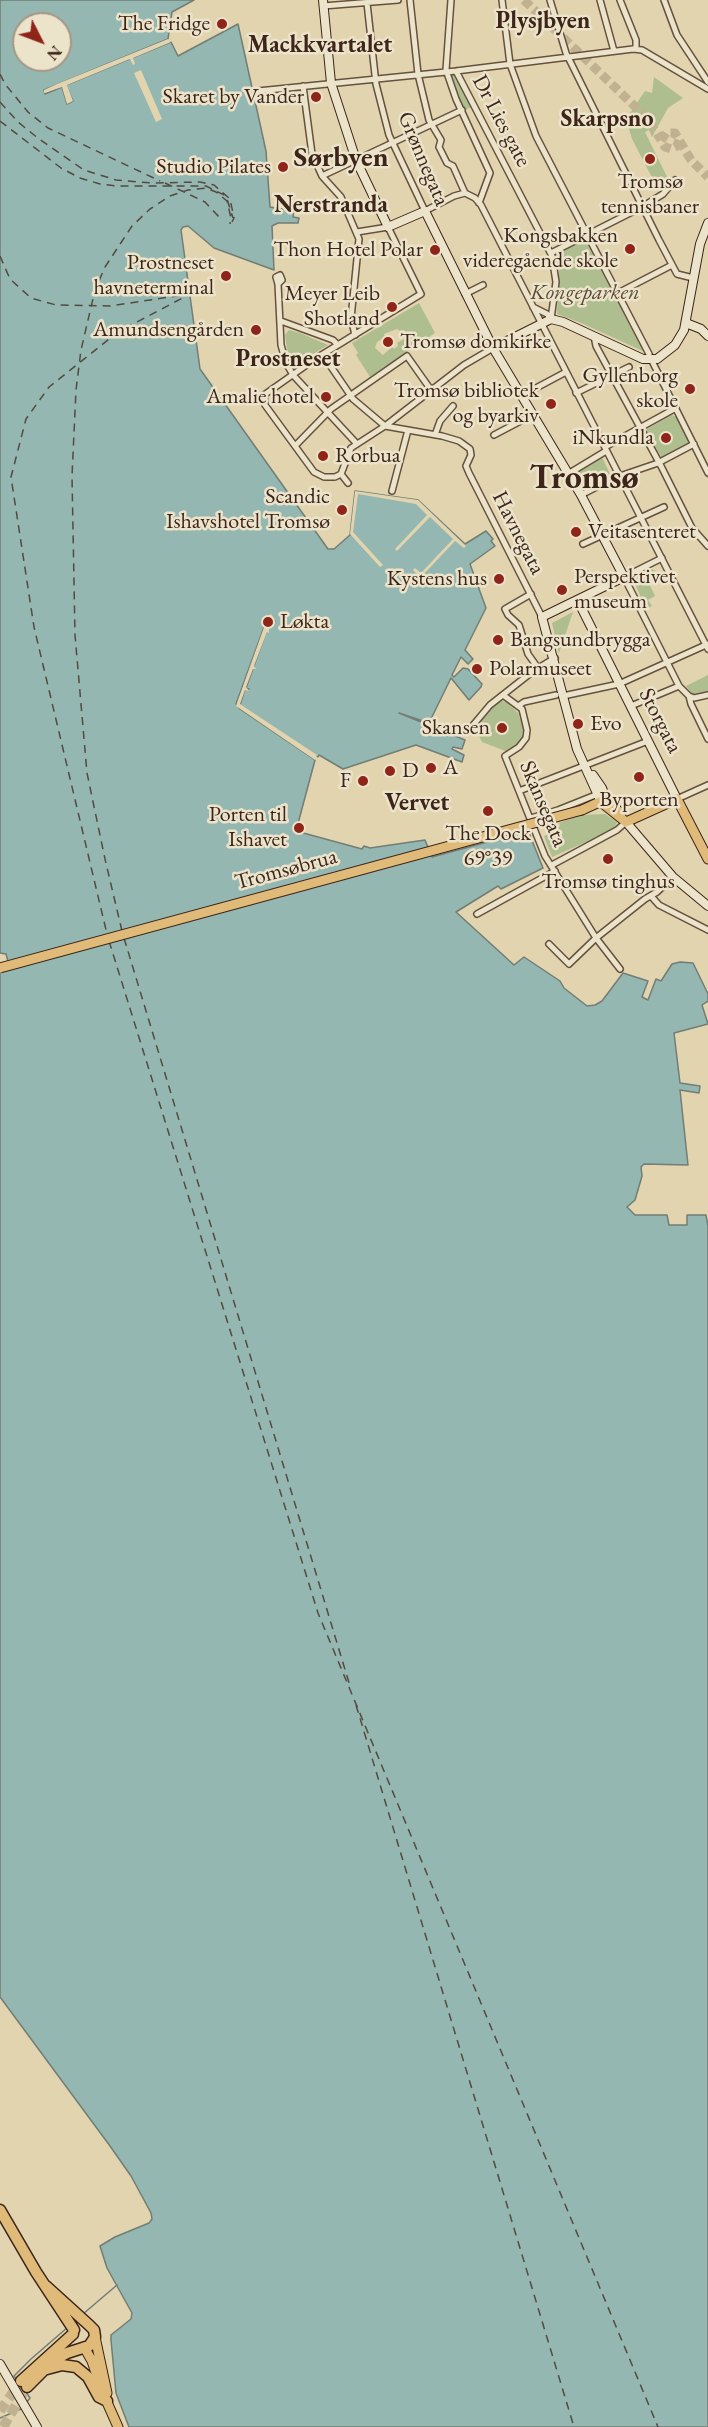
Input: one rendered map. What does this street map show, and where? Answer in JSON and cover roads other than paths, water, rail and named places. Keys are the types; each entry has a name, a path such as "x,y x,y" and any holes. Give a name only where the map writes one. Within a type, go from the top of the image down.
{"highway":[{"path":"0,2210 74,2332 76,2343 84,2347"},
{"path":"46,2286 93,2332"},
{"path":"93,2332 80,2325 24,2384 56,2366 67,2365 76,2367 88,2377 99,2397 107,2401"},
{"path":"37,2376 61,2356 92,2344 93,2332"}],"main road":[{"path":"602,799 619,811 624,820 676,799"},
{"name":"Tromsøbrua","path":"0,968 582,810 602,799"},
{"name":"Storgata","path":"676,799 702,840 708,859"},
{"path":"93,2332 107,2390 107,2401"},
{"path":"84,2347 92,2361 118,2427"}],"street":[{"path":"398,0 323,3 331,83 356,160 420,296 293,375 265,394 263,401 313,471 320,476 335,477 341,474 351,448 385,426 464,365 547,321"},
{"path":"410,0 418,74 432,124 441,140 439,147 447,163 453,165 465,194"},
{"path":"451,0 446,72 489,176 479,203"},
{"path":"502,0 510,64 538,142 588,234 708,473"},
{"path":"550,0 568,57 642,207 678,275 693,278"},
{"path":"600,0 614,51"},
{"path":"620,0 636,40 636,49"},
{"path":"664,0 677,35 708,82"},
{"name":"Grønnegata","path":"367,3 376,79 393,143 493,348 603,536 667,663 680,686 689,696 708,739"},
{"path":"258,91 456,71 636,49 708,89"},
{"name":"Dr Lies gate","path":"456,71 550,253 556,276 547,321"},
{"path":"303,86 310,147 322,176 339,195 360,239 351,320 355,335"},
{"path":"322,176 462,110"},
{"path":"550,253 642,207 663,194 675,180"},
{"path":"357,232 388,227 458,194 473,196 479,203 538,319 594,336 634,355 661,357 678,341 686,323 699,244 708,223"},
{"path":"618,293 672,265"},
{"path":"278,284 282,351 293,375 357,444"},
{"path":"465,294 483,285"},
{"path":"502,695 518,706 524,702 620,684 707,646 576,393 547,321 547,314 532,306"},
{"path":"280,321 333,340 338,345"},
{"path":"686,323 701,329 708,336"},
{"path":"594,336 596,346 692,528 708,546"},
{"path":"323,355 350,395 385,426 435,435 440,421 453,406"},
{"path":"295,446 328,412 407,356 431,390"},
{"path":"660,377 661,357"},
{"path":"576,393 629,367"},
{"path":"521,396 566,372"},
{"path":"568,474 639,428 675,408"},
{"path":"494,435 532,415"},
{"path":"392,491 408,430"},
{"name":"Havnegata","path":"435,435 459,441 468,447 471,455 467,464 469,473 543,617"},
{"path":"580,495 658,463 694,444"},
{"path":"341,474 348,483"},
{"path":"583,544 664,507"},
{"path":"531,818 602,799 598,783 586,769 577,749 560,696 555,658 543,617 662,558"},
{"path":"531,594 505,609 519,625 528,654 538,668"},
{"name":"Storgata","path":"578,601 676,799"},
{"path":"474,724 480,714 502,695 555,658"},
{"path":"631,706 680,686"},
{"path":"689,696 694,698 708,695"},
{"name":"Skansegata","path":"518,706 522,709 524,716 526,738 515,751 505,756 545,856 596,938 620,969"},
{"path":"519,792 586,769 648,741"},
{"path":"676,799 708,785"},
{"path":"477,914 617,830 624,820 673,877 708,906"},
{"path":"549,944 569,964 596,938 673,877"},
{"path":"651,896 659,905 708,930"},
{"path":"0,2364 37,2427"}],"water":[{"path":"0,0 194,0 172,12 168,39 44,90 45,94 62,87 67,104 73,101 66,85 171,42 178,56 238,24 266,151 270,207 294,211 293,217 299,218 298,223 278,223 272,226 274,270 214,248 188,226 181,230 200,369 328,549 334,549 350,535 355,491 418,500 465,544 486,531 493,539 491,541 495,546 470,564 486,608 465,650 473,659 468,664 461,657 452,675 454,677 463,668 468,669 482,684 481,687 469,700 451,678 429,723 399,713 465,740 462,749 453,747 452,749 464,755 462,762 416,745 343,769 319,755 318,757 240,705 245,689 249,689 246,688 268,627 275,621 268,616 236,704 315,760 296,831 362,849 364,846 370,848 425,840 432,857 502,838 500,829 527,828 543,868 501,889 498,886 456,912 514,965 524,957 560,981 564,988 587,1006 602,1001 623,973 648,981 642,997 648,1000 656,979 661,981 672,964 680,962 693,963 708,994 708,1001 702,1005 708,1024 674,1033 680,1083 700,1086 699,1093 680,1090 688,1165 644,1164 641,1167 642,1176 635,1200 627,1207 635,1215 667,1215 669,1225 687,1225 687,1215 706,1215 708,1226 708,2427 129,2427 116,2393 111,2335 131,2319 132,2313 107,2268 100,2246 149,2223 152,2219 151,2213 131,2176 0,1997 0,967 9,965 6,954 0,953"}],"waterway":[{"path":"83,2314 117,2285"},
{"path":"16,2379 14,2376 68,2327"},
{"path":"26,2392 30,2398 26,2403"},
{"path":"0,2418 21,2409"}],"tunnel":[{"path":"524,0 648,119 661,140"},
{"path":"679,140 677,146 671,149 665,147 661,141 666,133 675,133 691,160 708,177"},
{"path":"0,2411 21,2381"},
{"path":"3,2427 27,2387"}],"place":[{"name":"The Fridge","path":"222,24"},
{"name":"Skaret by Vander","path":"316,97"},
{"name":"Tromsø tennisbaner","path":"650,159"},
{"name":"Studio Pilates","path":"283,167"},
{"name":"Kongsbakken videregående skole","path":"630,249"},
{"name":"Thon Hotel Polar","path":"435,250"},
{"name":"Prostneset havneterminal","path":"226,276"},
{"name":"Meyer Leib Shotland","path":"392,307"},
{"name":"Amundsengården","path":"256,330"},
{"name":"Tromsø domkirke","path":"388,342"},
{"name":"Gyllenborg skole","path":"690,389"},
{"name":"Amalie hotel","path":"326,397"},
{"name":"Tromsø bibliotek og byarkiv","path":"551,404"},
{"name":"iNkundla","path":"666,438"},
{"name":"Rorbua","path":"323,456"},
{"name":"Scandic Ishavshotel Tromsø","path":"342,510"},
{"name":"Veitasenteret","path":"576,532"},
{"name":"Kystens hus","path":"499,579"},
{"name":"Perspektivet museum","path":"562,590"},
{"name":"Løkta","path":"268,622"},
{"name":"Bangsundbrygga","path":"498,640"},
{"name":"Polarmuseet","path":"477,669"},
{"name":"Evo","path":"578,724"},
{"name":"Skansen","path":"502,728"},
{"name":"A","path":"431,768"},
{"name":"D","path":"390,771"},
{"name":"Byporten","path":"639,777"},
{"name":"F","path":"363,781"},
{"name":"The Dock 69°39","path":"488,811"},
{"name":"Porten til Ishavet","path":"299,828"},
{"name":"Tromsø tinghus","path":"608,859"}],"district":[{"name":"Plysjbyen","path":"543,21"},
{"name":"Mackkvartalet","path":"320,45"},
{"name":"Skarpsno","path":"607,119"},
{"name":"Sørbyen","path":"341,158"},
{"name":"Nerstranda","path":"331,205"},
{"name":"Prostneset","path":"288,359"},
{"name":"Tromsø","path":"584,479"},
{"name":"Vervet","path":"417,803"}],"park label":[{"name":"Kongeparken","path":"585,293"}]}
